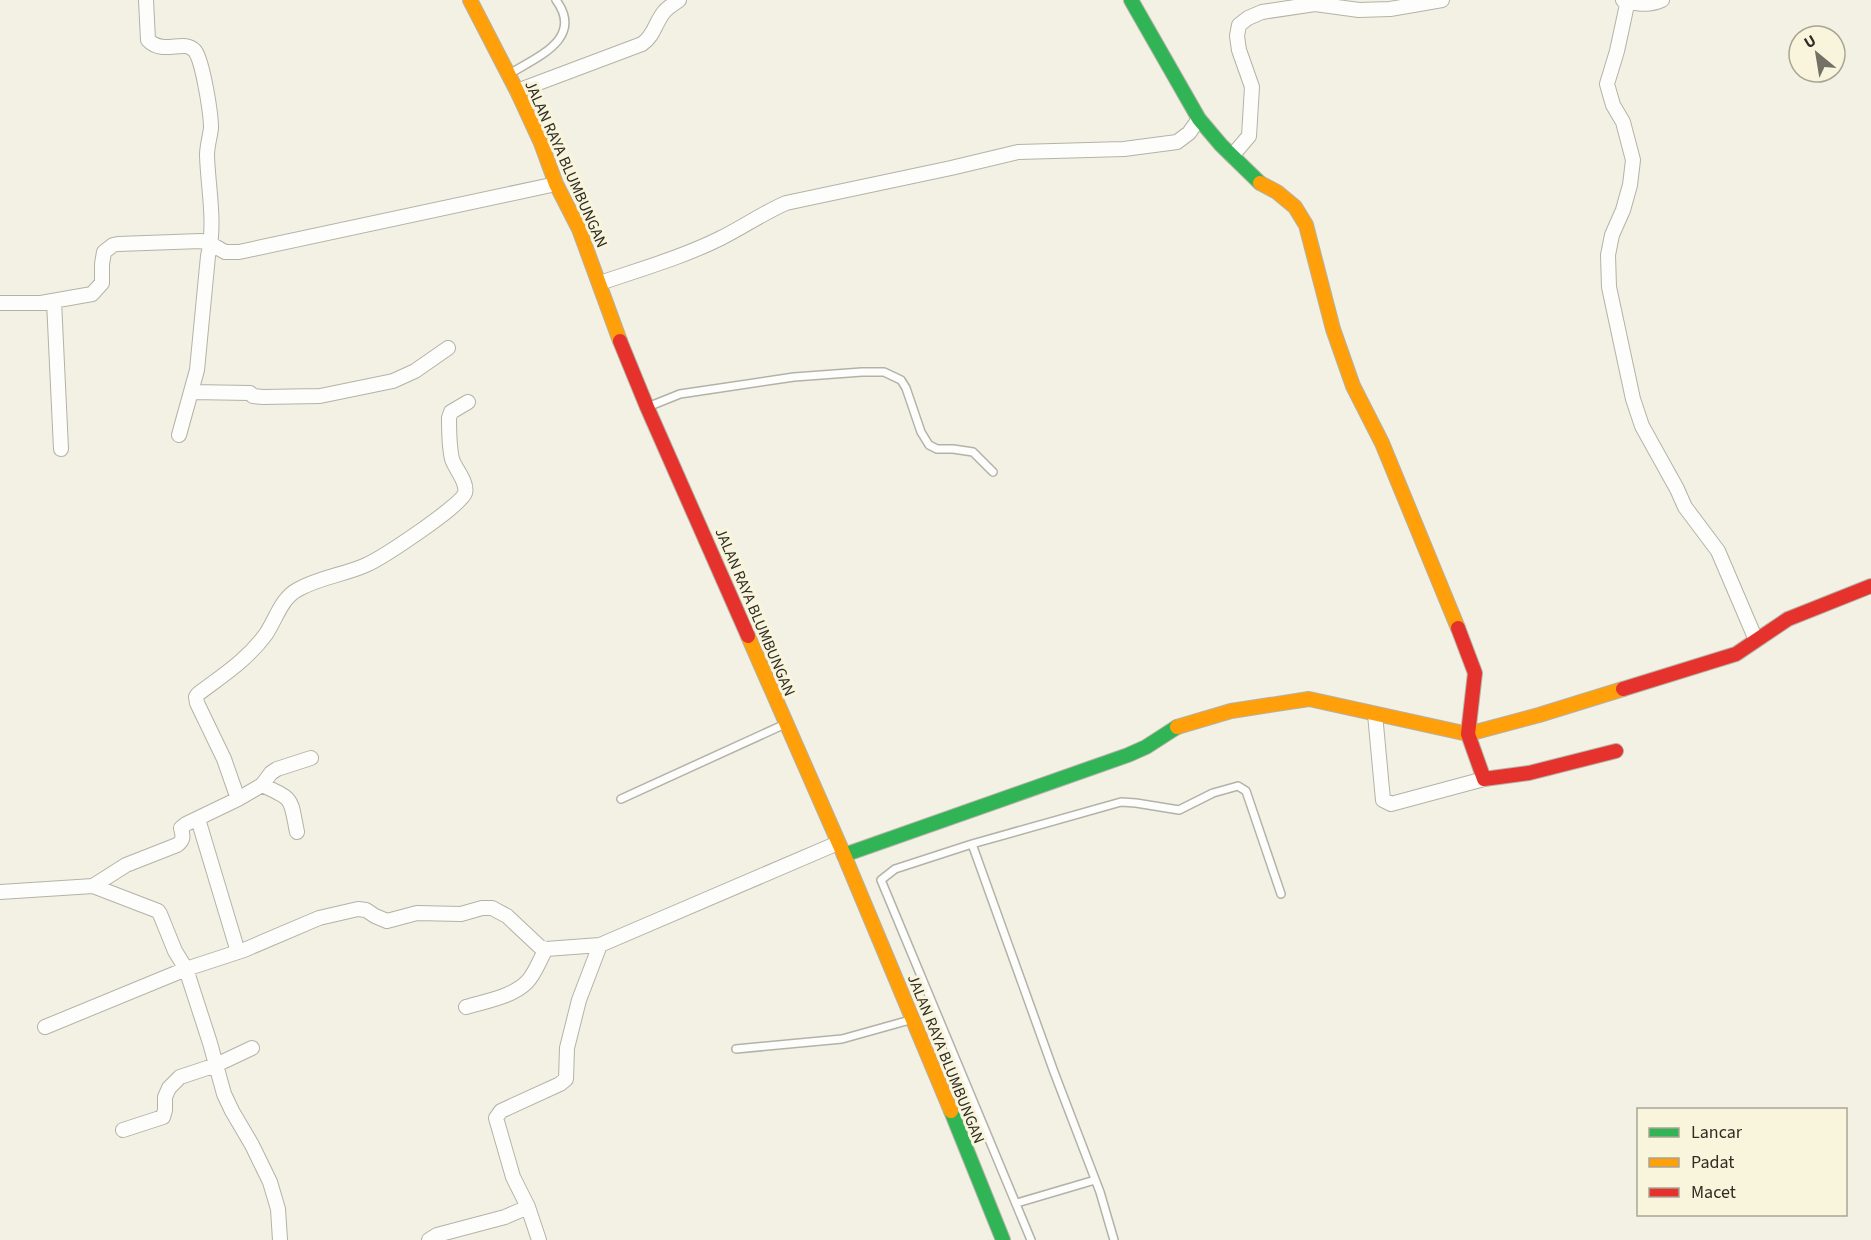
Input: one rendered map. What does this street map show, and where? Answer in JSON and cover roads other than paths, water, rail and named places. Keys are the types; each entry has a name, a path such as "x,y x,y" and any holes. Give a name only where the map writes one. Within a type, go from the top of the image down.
{"street":[{"path":"146,0 148,40 160,48 189,47 195,51 203,73 211,127 207,151 212,206 212,244 207,267 197,370 179,435"},
{"name":"JALAN RAYA BLUMBUNGAN","path":"470,0 517,91 556,184 579,229 647,406 841,849 1003,1240"},
{"path":"517,91 642,44 650,39 662,14 679,0"},
{"path":"1131,0 1199,119 1256,181 1277,192 1295,207 1306,225 1342,359 1382,443 1472,662 1475,673 1468,734 1484,780"},
{"path":"1232,156 1249,136 1252,87 1239,50 1237,36 1239,26 1248,18 1262,12 1315,4 1359,10 1390,9 1443,0"},
{"path":"1662,0 1638,4 1626,0 1617,51 1607,84 1613,105 1623,122 1633,160 1630,185 1623,210 1611,235 1608,255 1609,287 1633,399 1642,426 1685,507 1718,551 1756,640"},
{"path":"600,283 680,256 722,238 765,212 786,203 1018,152 1124,148 1177,142 1189,133 1199,119"},
{"path":"0,303 41,303 92,294 102,283 104,252 113,245 201,241 212,244 225,252 239,252 556,184"},
{"path":"54,301 61,449"},
{"path":"191,392 250,393 263,397 320,396 393,381 415,371 448,348"},
{"path":"238,799 224,759 197,703 198,694 237,666 266,633 281,606 295,591 316,581 367,565 423,530 465,495 465,489 453,459 449,418 451,412 468,402"},
{"path":"45,1027 319,918 358,909 366,910 387,921 417,913 461,914 482,908 492,908 507,916 536,944 546,949 600,945 841,849 1128,755 1146,747 1177,727 1231,711 1309,699 1468,734 1720,660 1736,654 1788,619 1871,586"},
{"path":"1375,714 1383,800 1391,804 1484,780 1529,773 1616,751"},
{"path":"93,886 126,865 177,845 183,838 182,828 262,785 277,769 311,758"},
{"path":"262,785 286,796 291,801 297,832"},
{"path":"198,819 238,952"},
{"path":"0,892 93,886 158,911 175,951 186,969 231,1111 252,1145 270,1182 278,1209 280,1240"},
{"path":"539,1240 528,1207 515,1183 496,1118 501,1111 560,1084 566,1079 567,1048 579,1000 600,945"},
{"path":"466,1007 502,996 529,981 546,949"},
{"path":"123,1130 163,1117 165,1097 180,1077 216,1065 252,1048"},
{"path":"429,1240 437,1235 505,1217 528,1207"}],"lane":[{"path":"508,75 557,43 566,29 561,7 556,0"},
{"path":"647,406 681,394 794,377 884,372 901,380 906,388 921,432 929,445 937,449 973,452 993,472"},
{"path":"621,799 786,724"},
{"path":"1031,1240 881,880 895,869 972,844 1121,802 1179,810 1213,793 1238,786 1246,791 1281,894"},
{"path":"972,844 1095,1180 1114,1240"},
{"path":"736,1048 842,1039 913,1019"},
{"path":"1017,1203 1095,1180"}]}
